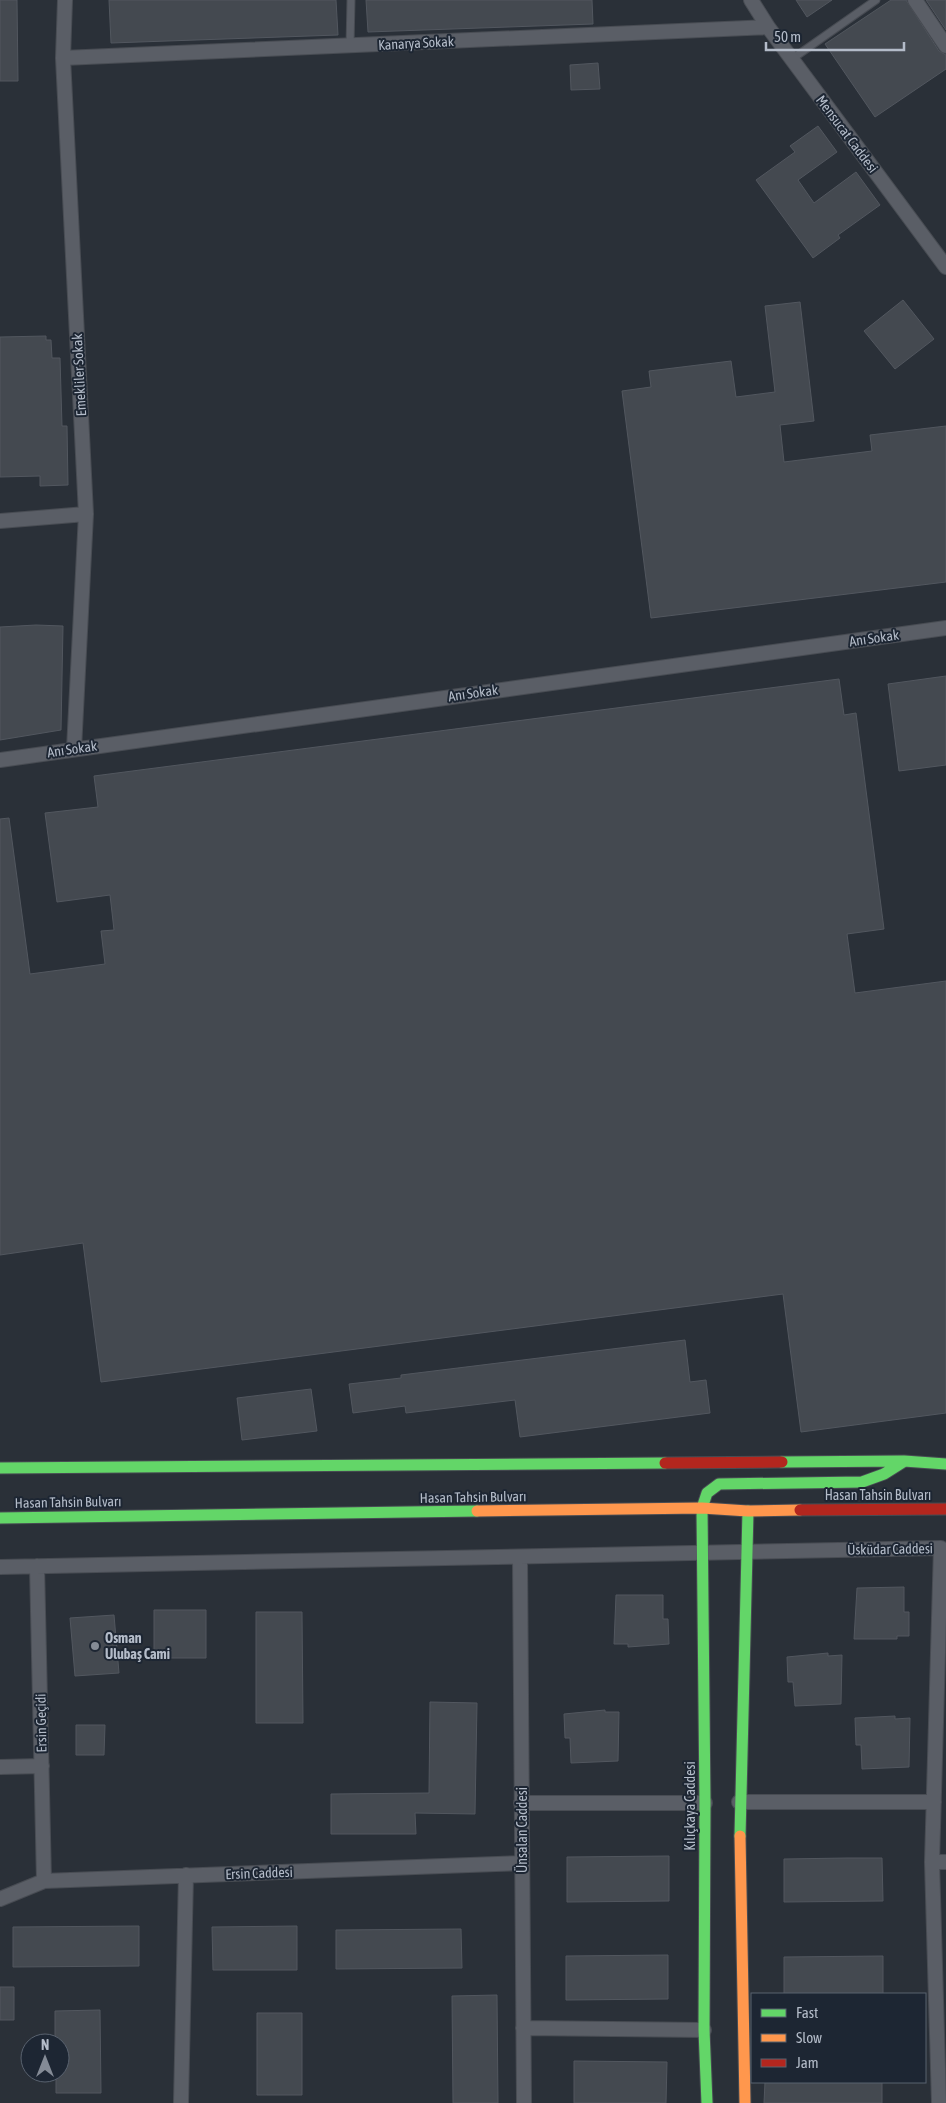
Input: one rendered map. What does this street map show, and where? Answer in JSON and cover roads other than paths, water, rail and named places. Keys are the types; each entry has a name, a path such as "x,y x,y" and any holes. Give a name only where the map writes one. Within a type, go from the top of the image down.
{"main road":[{"path":"0,1468 904,1461 946,1464"},
{"path":"702,1508 704,1496 708,1490 720,1484 862,1482 884,1474 904,1461"},
{"name":"Hasan Tahsin Bulvarı","path":"0,1518 702,1508 748,1511 946,1509"},
{"name":"Kılıçkaya Caddesi","path":"702,1508 705,1803 704,2030 707,2103"},
{"path":"745,2103 747,2030 738,1802 748,1511"}],"street":[{"name":"Emekliler Sokak","path":"65,0 64,58 86,514 74,749"},
{"name":"Mensucat Caddesi","path":"751,0 768,27 946,267"},
{"path":"915,0 946,46"},
{"name":"Kanarya Sokak","path":"64,58 768,27"},
{"path":"0,521 86,514"},
{"name":"Anı Sokak","path":"0,760 946,628"},
{"name":"Üsküdar Caddesi","path":"0,1567 941,1548 941,1701 934,1802 939,1862 931,2030 939,2103"},
{"name":"Ünsalan Caddesi","path":"520,1557 524,2103"},
{"name":"Ersin Geçidi","path":"37,1566 44,1880"},
{"path":"0,1767 42,1766"},
{"path":"738,1802 934,1802"},
{"path":"522,1803 705,1803"},
{"name":"Ersin Caddesi","path":"0,1899 44,1880 522,1863"},
{"path":"181,2103 186,1875"},
{"path":"523,2028 704,2030"}],"lane":[{"path":"350,46 351,0"},
{"path":"792,59 876,0"}],"place":[{"name":"Osman Ulubaş Cami","path":"95,1646"}]}
